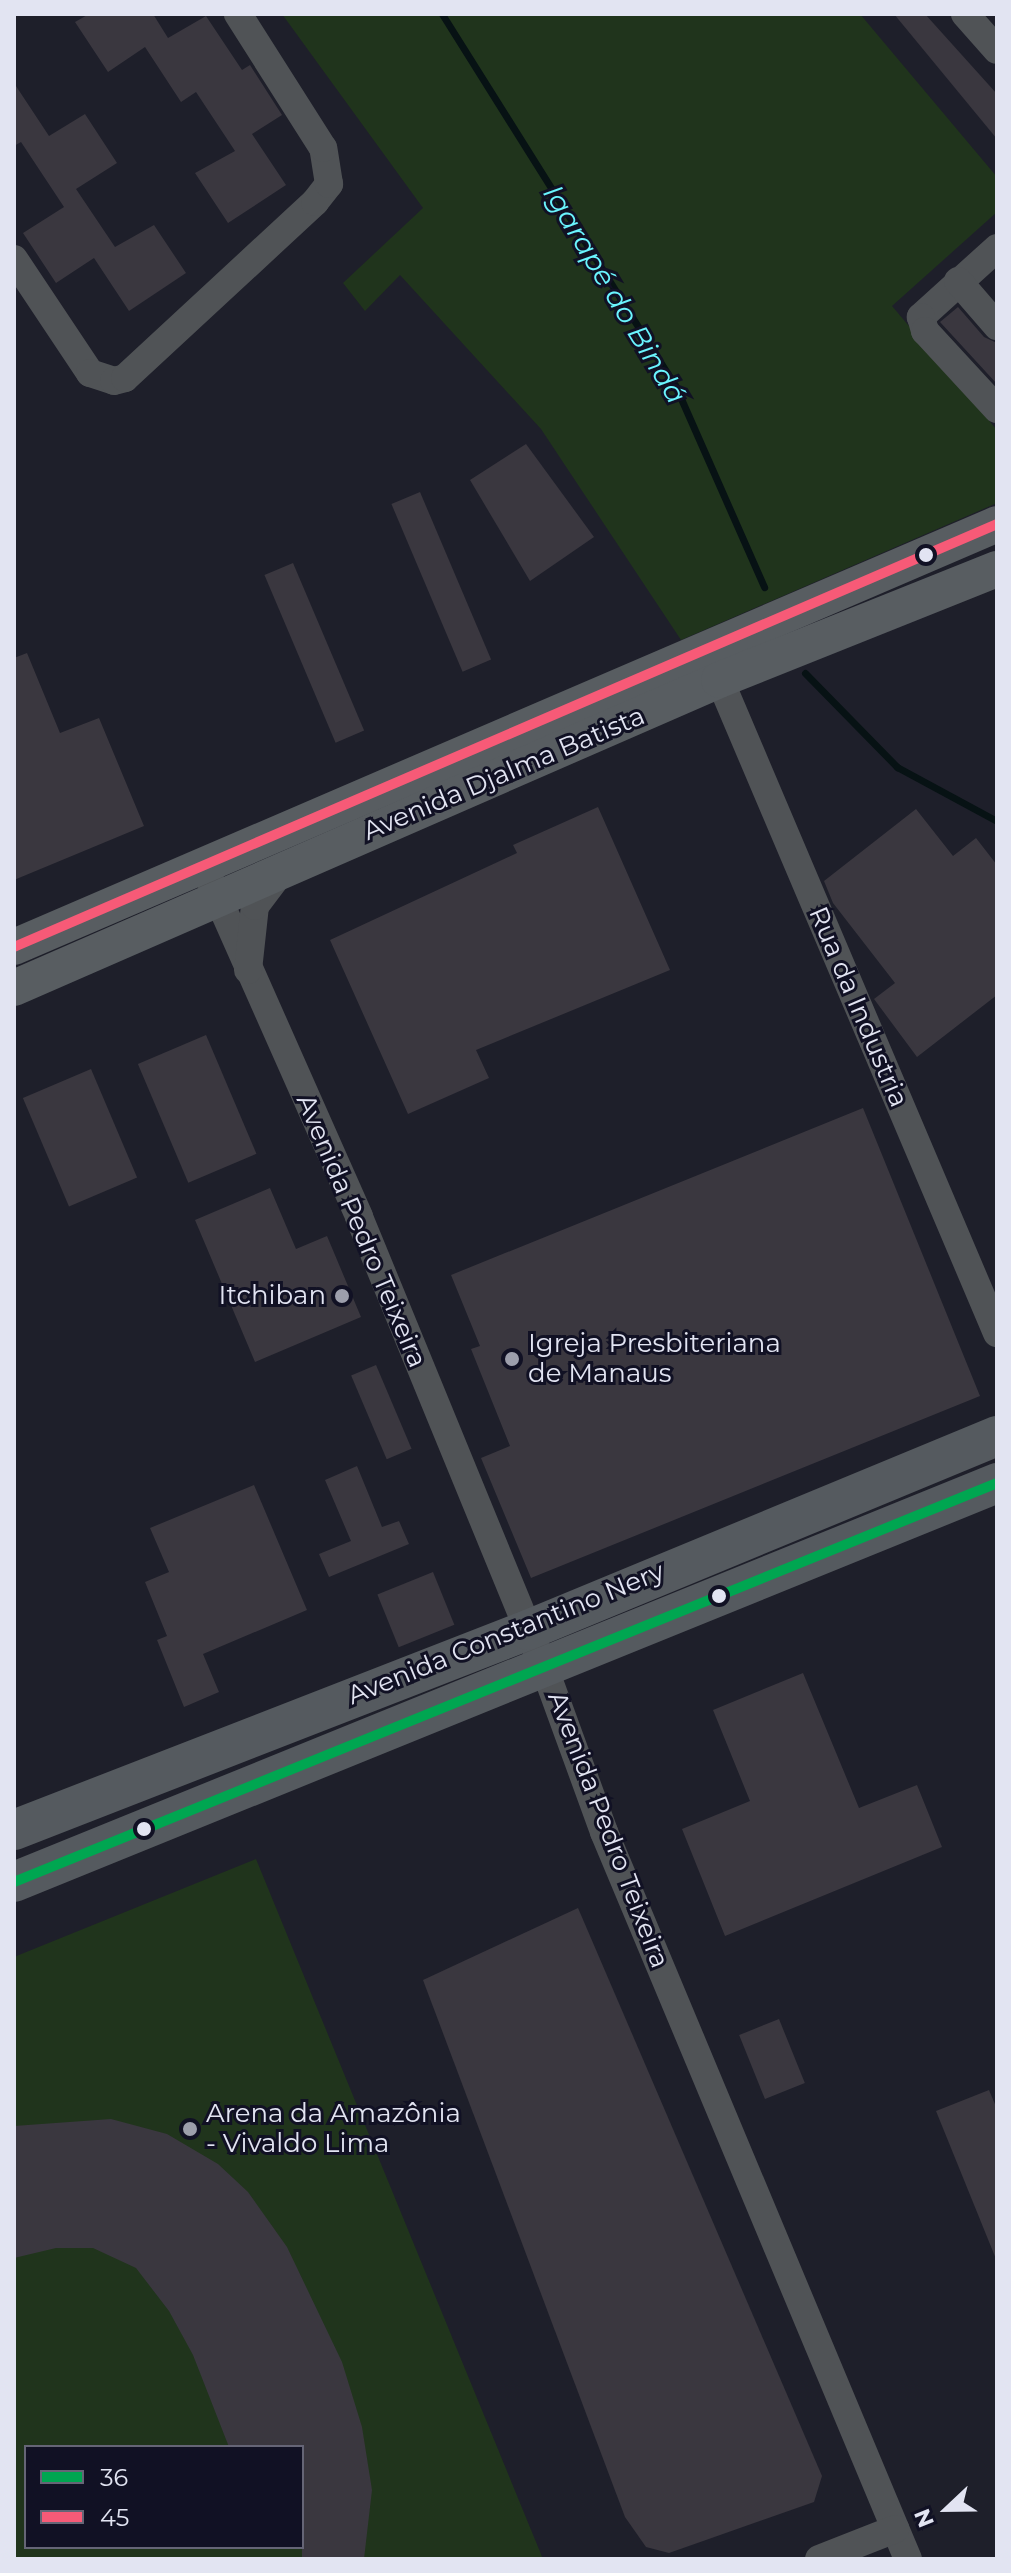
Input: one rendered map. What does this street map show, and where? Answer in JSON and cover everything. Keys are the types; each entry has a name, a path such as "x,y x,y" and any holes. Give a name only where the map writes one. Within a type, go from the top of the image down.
{"highway":[{"name":"Avenida Constantino Nery","path":"14,1830 528,1630 997,1436"},
{"name":"Avenida Constantino Nery","path":"14,1882 997,1483"}],"main road":[{"name":"Avenida Djalma Batista","path":"14,947 210,882 285,868 713,664 997,524"},
{"name":"Avenida Djalma Batista","path":"14,988 210,882 713,664 997,569"}],"street":[{"path":"14,259 90,373 114,381 125,378 315,202 329,184 323,148 238,14"},
{"path":"965,14 997,50"},
{"path":"997,248 924,310 925,331 997,409"},
{"path":"958,281 997,326"},
{"name":"Rua da Industria","path":"713,664 997,1333"},
{"path":"247,971 255,906 264,888 285,868"},
{"name":"Avenida Pedro Teixeira","path":"210,882 359,1217 544,1667 604,1832 908,2559"},
{"path":"819,2559 895,2529"}],"green space":[{"path":"282,14 860,14 997,177 997,212 892,306 997,430 997,503 681,640 541,429 400,275 365,311 343,283 423,208"},
{"name":"Arena da Amazônia - Vivaldo Lima","path":"256,1859 543,2559 14,2559 14,1957"}],"building":[{"path":"89,14 153,14 168,38 206,16 242,70 250,65 282,115 252,134 286,185 228,223 195,173 235,151 196,92 181,102 145,47 108,72 75,22"},
{"path":"894,14 925,14 997,94 997,139"},
{"path":"14,83 49,136 85,114 117,163 76,189 115,247 154,225 186,273 129,311 94,258 56,283 23,233 64,207 21,142 14,146"},
{"path":"958,307 984,337 997,343 997,384 940,322"},
{"path":"526,444 594,537 530,581 470,480"},
{"path":"420,492 491,660 463,672 391,504"},
{"path":"293,563 364,731 336,743 264,575"},
{"path":"27,653 60,733 99,718 144,826 14,880 14,658"},
{"path":"598,807 670,970 476,1050 489,1078 408,1114 330,940 517,853 513,845"},
{"path":"916,809 953,856 976,838 997,865 997,995 917,1057 874,999 895,983 833,903 824,881"},
{"path":"206,1035 256,1154 188,1183 138,1064"},
{"path":"91,1069 137,1178 69,1207 23,1098"},
{"path":"863,1108 980,1396 531,1578 481,1458 510,1446 471,1349 480,1346 451,1275"},
{"path":"270,1188 296,1249 327,1236 361,1317 255,1362 195,1220"},
{"path":"376,1365 412,1449 387,1459 351,1376"},
{"path":"357,1466 382,1527 399,1521 409,1544 329,1577 319,1554 351,1541 325,1480"},
{"path":"254,1485 307,1610 203,1654 219,1692 184,1707 157,1640 167,1636 145,1582 169,1572 150,1528"},
{"path":"433,1572 454,1625 399,1647 377,1594"},
{"path":"803,1673 859,1808 917,1785 942,1847 725,1936 682,1829 750,1801 713,1710"},
{"path":"578,1908 822,2476 814,2502 669,2553 646,2547 625,2517 423,1980"},
{"path":"779,2019 805,2083 765,2099 739,2035"},
{"path":"989,2090 997,2109 996,2259 936,2111"},
{"path":"111,2119 167,2134 218,2164 248,2192 287,2247 342,2362 362,2427 372,2490 364,2559 302,2559 304,2445 228,2445 193,2355 169,2311 136,2268 93,2248 56,2248 14,2258 14,2126"}],"waterway":[{"name":"Igarapé do Bindá","path":"442,14 675,385 764,587"},
{"name":"Igarapé do Bindá","path":"805,673 897,767 997,821"}],"transit line":[{"name":"45","path":"14,947 997,524"},
{"name":"36","path":"14,1882 997,1483"}],"place":[{"name":"Itchiban","path":"342,1296"},
{"name":"Igreja Presbiteriana de Manaus","path":"512,1359"},
{"name":"Arena da Amazônia - Vivaldo Lima","path":"190,2129"}]}
